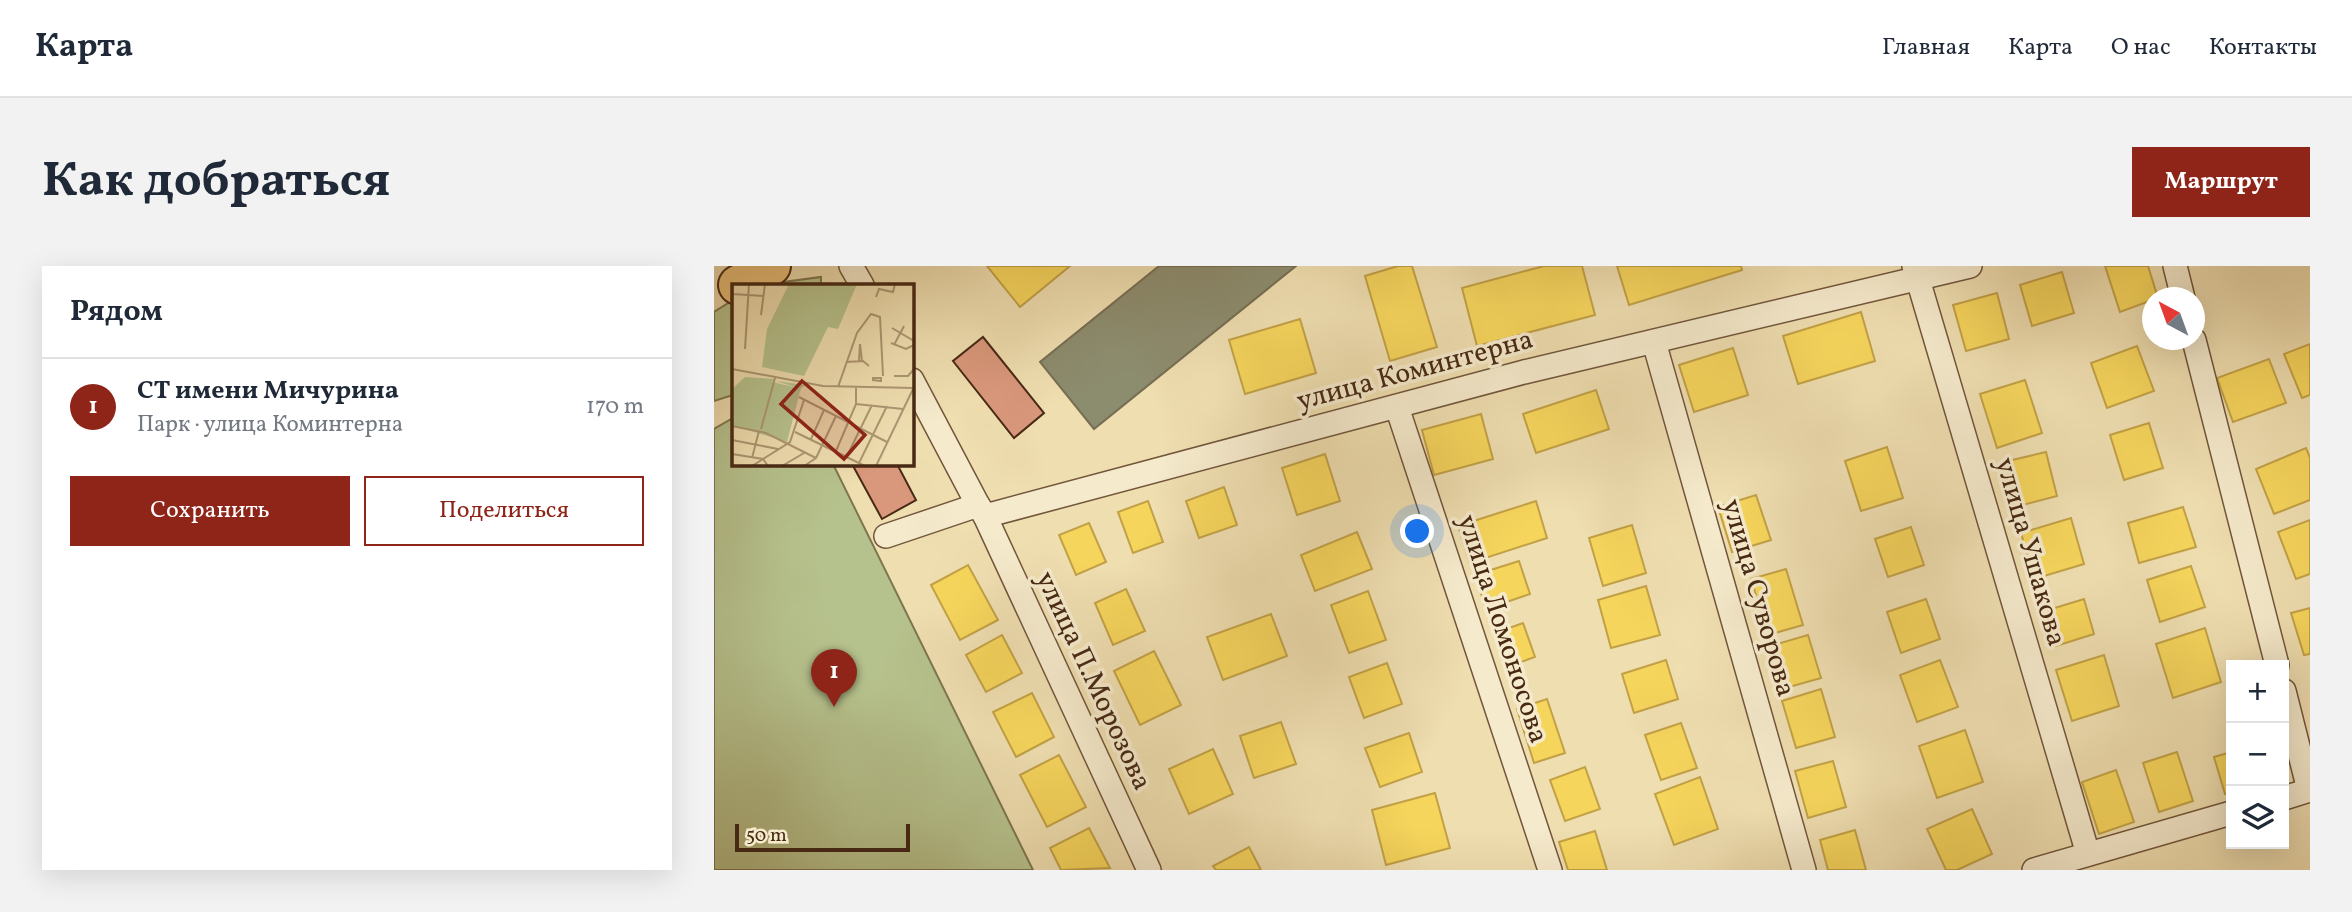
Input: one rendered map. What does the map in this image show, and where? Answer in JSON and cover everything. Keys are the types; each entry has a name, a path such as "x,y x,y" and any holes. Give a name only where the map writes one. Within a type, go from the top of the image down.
{"highway":[{"path":"739,284 771,266"},
{"path":"714,299 732,288"}],"street":[{"path":"851,266 861,284"},
{"name":"улица Коминтерна","path":"886,536 1917,273 1970,266"},
{"path":"2175,266 2180,287"},
{"name":"улица Ушакова","path":"1917,273 2088,854"},
{"name":"улица Суворова","path":"1654,342 1804,870"},
{"path":"2197,350 2276,660"},
{"name":"улица П.Морозова","path":"914,384 981,510 1149,870"},
{"name":"улица Ломоносова","path":"1397,407 1550,870"},
{"path":"2289,710 2310,790 2289,796"},
{"path":"2034,870 2226,814"}],"green space":[{"path":"821,277 821,284 768,284"},
{"path":"732,301 732,395 714,401 714,312"},
{"path":"732,419 732,466 834,466 1033,870 714,870 714,429"}],"building: Жильё":[{"path":"987,266 1070,266 1020,307"},
{"path":"1398,266 1412,266 1437,347 1390,361 1365,276"},
{"path":"1544,266 1582,266 1595,315 1477,346 1462,288"},
{"path":"1617,266 1741,266 1742,270 1629,305"},
{"path":"2105,266 2148,266 2155,287 2142,287 2142,304 2120,312"},
{"path":"2062,272 2074,313 2032,326 2020,285"},
{"path":"1997,293 2009,339 1966,351 1953,305"},
{"path":"1861,312 1875,361 1798,384 1783,336"},
{"path":"1300,319 1316,373 1245,394 1229,340"},
{"path":"2310,344 2310,395 2302,398 2284,354"},
{"path":"2137,346 2154,391 2107,408 2091,363"},
{"path":"1733,348 1748,395 1694,412 1679,365"},
{"path":"2269,359 2286,403 2233,422 2217,378"},
{"path":"2025,380 2042,433 1997,448 1980,394"},
{"path":"1596,390 1609,429 1536,453 1523,414"},
{"path":"1481,414 1493,459 1434,475 1422,430"},
{"path":"2149,423 2163,468 2124,480 2110,435"},
{"path":"1887,447 1903,498 1861,511 1845,461"},
{"path":"2306,448 2310,458 2310,500 2274,514 2256,469"},
{"path":"2046,452 2057,496 2015,507 2004,462"},
{"path":"1325,454 1340,501 1297,515 1282,468"},
{"path":"1224,487 1237,525 1199,538 1186,501"},
{"path":"1756,495 1771,540 1732,552 1718,507"},
{"path":"1148,501 1163,542 1133,553 1118,512"},
{"path":"1536,501 1547,538 1470,563 1458,526"},
{"path":"2183,507 2196,547 2139,563 2128,523"},
{"path":"2071,518 2084,564 2034,579 2021,533"},
{"path":"2310,520 2310,574 2296,579 2278,532"},
{"path":"1089,523 1106,562 1076,575 1059,535"},
{"path":"1632,525 1646,573 1603,586 1589,538"},
{"path":"1911,527 1924,565 1888,577 1875,539"},
{"path":"1357,532 1372,569 1315,591 1301,555"},
{"path":"1519,561 1530,594 1486,609 1475,575"},
{"path":"968,565 998,620 960,640 931,585"},
{"path":"2191,566 2205,607 2160,622 2147,580"},
{"path":"1786,569 1803,625 1768,635 1751,579"},
{"path":"1646,586 1660,635 1611,648 1598,600"},
{"path":"1126,589 1145,631 1113,645 1095,603"},
{"path":"1368,591 1386,640 1349,653 1331,605"},
{"path":"1926,599 1940,639 1901,653 1887,612"},
{"path":"2084,599 2094,634 2056,646 2045,611"},
{"path":"2310,608 2310,654 2304,655 2291,613"},
{"path":"1271,614 1287,656 1223,680 1207,637"},
{"path":"1523,623 1535,657 1507,667 1495,633"},
{"path":"2205,628 2221,682 2173,698 2156,644"},
{"path":"1002,635 1022,673 986,692 966,655"},
{"path":"1808,635 1821,678 1782,689 1770,646"},
{"path":"1154,651 1181,705 1140,725 1114,671"},
{"path":"2104,655 2119,706 2072,721 2056,670"},
{"path":"1666,660 1678,699 1634,713 1622,674"},
{"path":"1940,660 1958,707 1917,722 1900,675"},
{"path":"1387,663 1402,704 1364,718 1349,677"},
{"path":"1821,689 1835,737 1796,748 1782,701"},
{"path":"1032,693 1054,737 1016,757 993,712"},
{"path":"1547,699 1565,753 1534,763 1517,709"},
{"path":"1281,722 1296,764 1254,778 1240,736"},
{"path":"1681,723 1697,768 1661,780 1645,735"},
{"path":"1965,730 1983,782 1937,798 1919,746"},
{"path":"1409,733 1422,772 1380,787 1365,748"},
{"path":"1213,749 1233,794 1189,814 1169,769"},
{"path":"2177,752 2193,801 2159,812 2143,763"},
{"path":"2226,753 2225,794 2214,757"},
{"path":"1059,755 1086,807 1047,827 1020,775"},
{"path":"1833,761 1846,807 1808,818 1795,771"},
{"path":"1585,767 1600,809 1565,821 1550,780"},
{"path":"2116,770 2134,822 2099,834 2082,782"},
{"path":"1700,777 1718,829 1674,845 1655,794"},
{"path":"1435,793 1450,848 1386,865 1372,810"},
{"path":"1972,809 1992,854 1957,870 1946,870 1927,829"},
{"path":"1089,828 1110,868 1061,870 1050,848"},
{"path":"1855,830 1866,870 1828,870 1820,840"},
{"path":"1595,831 1607,870 1568,870 1559,842"},
{"path":"1249,847 1261,870 1216,870 1213,866"}],"building: Промзона":[{"path":"1159,266 1296,266 1094,429 1040,362"}],"building: Прочее":[{"path":"983,337 1044,413 1014,438 953,361"},
{"path":"853,466 898,466 916,500 882,519"}],"place":[{"name":"СТ имени Мичурина","path":"834,707"}]}
